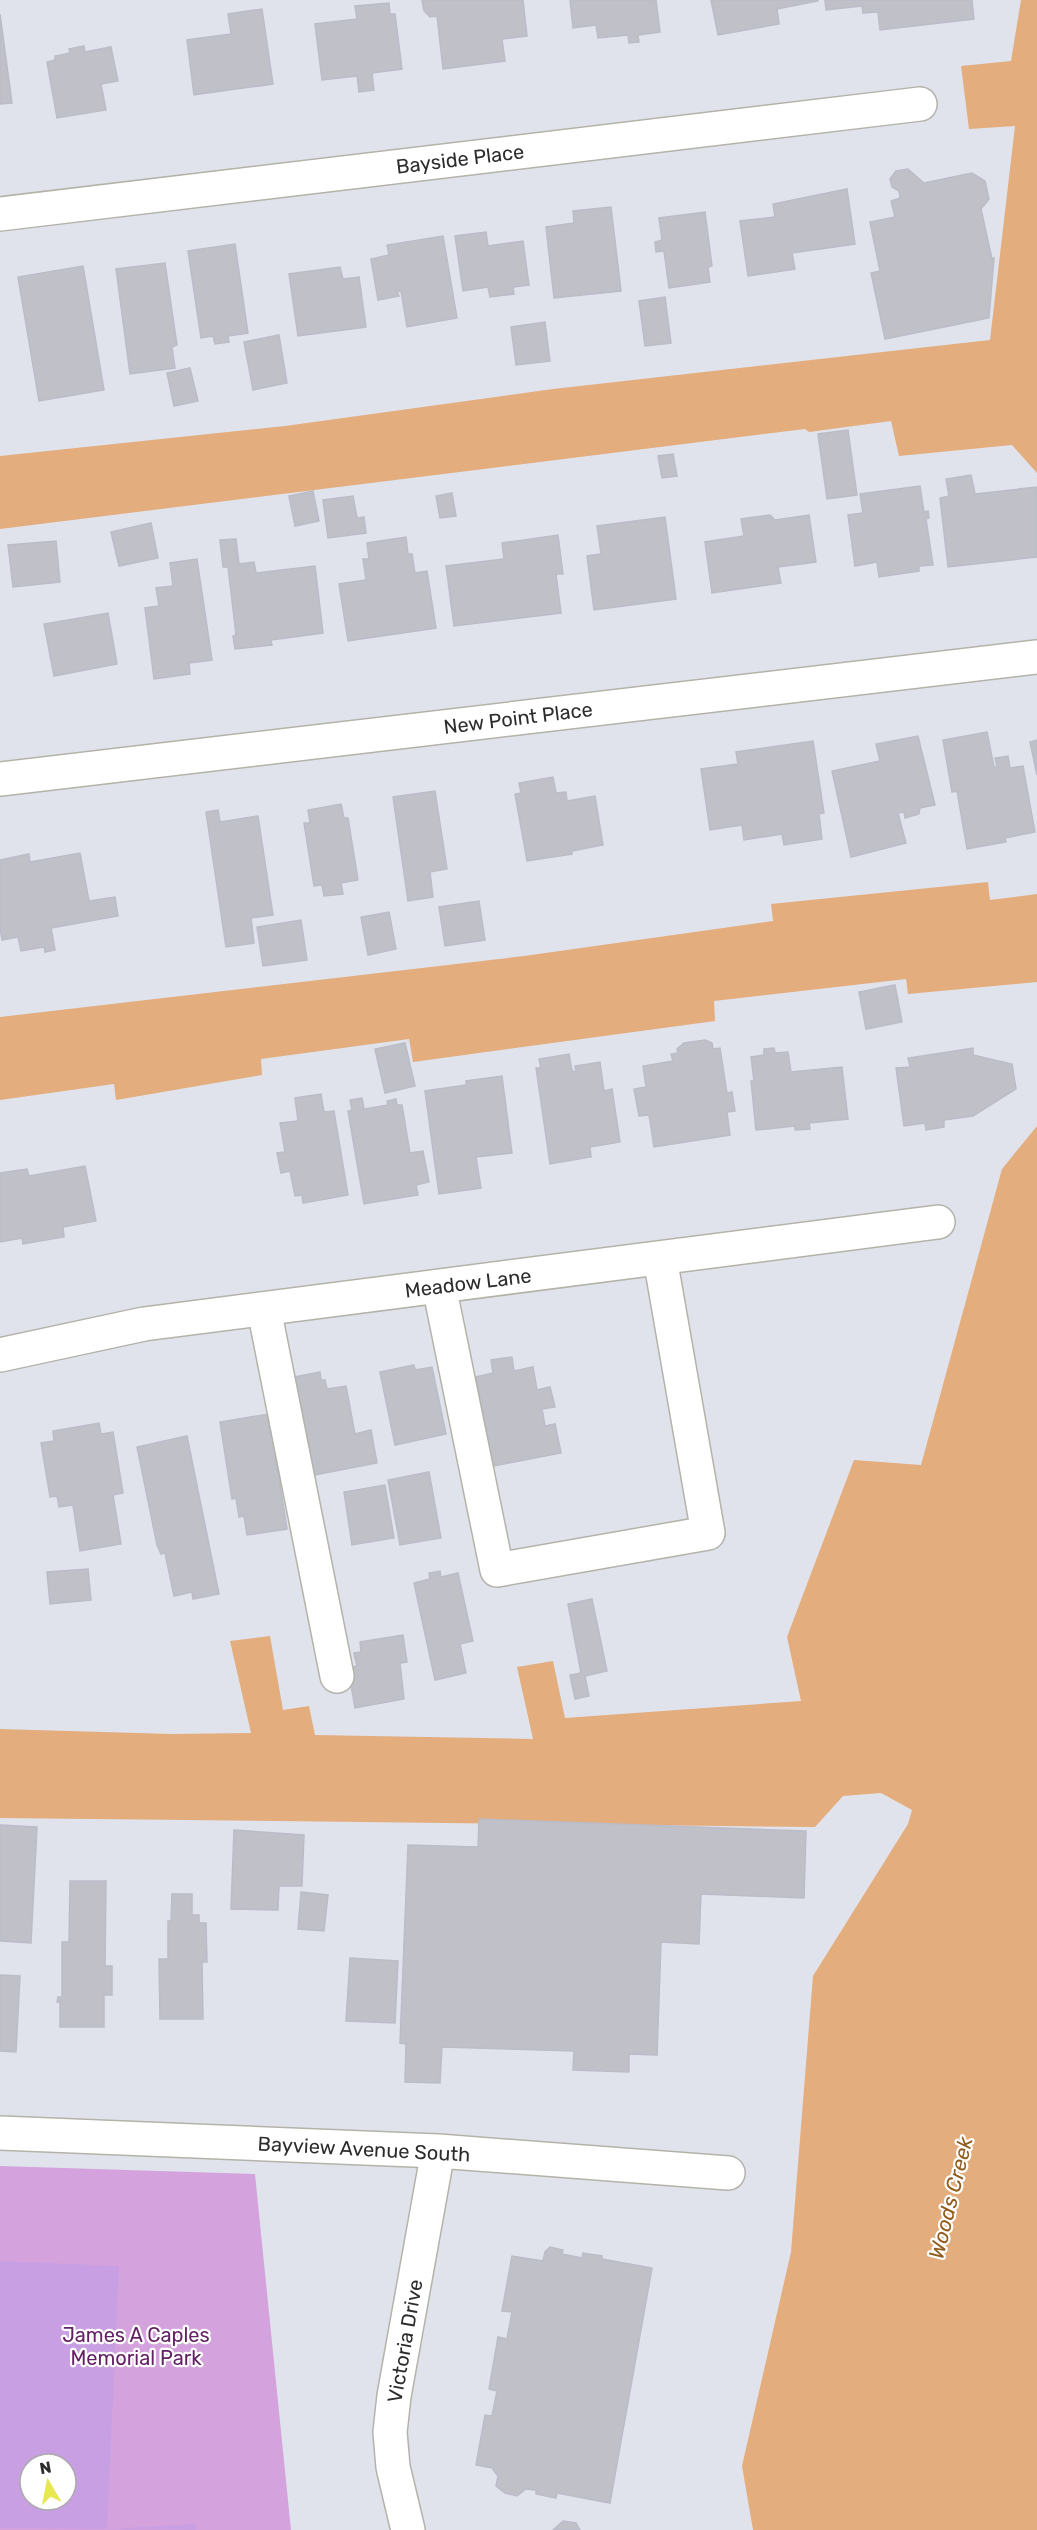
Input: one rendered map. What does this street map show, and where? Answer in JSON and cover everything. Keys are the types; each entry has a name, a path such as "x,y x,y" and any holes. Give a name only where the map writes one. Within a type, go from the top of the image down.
{"street":[{"name":"Bayside Place","path":"0,214 920,104"},
{"name":"New Point Place","path":"0,779 1037,657"},
{"name":"Meadow Lane","path":"0,1356 144,1324 938,1222"},
{"path":"439,1286 497,1570 708,1533 660,1258"},
{"path":"264,1309 337,1676"},
{"name":"Bayview Avenue South","path":"0,2133 438,2151 728,2173"},
{"name":"Victoria Drive","path":"408,2530 393,2467 390,2432 394,2396 438,2151"}],"green space":[{"name":"James A Caples Memorial Park","path":"0,2166 255,2174 291,2530 0,2530"}],"shaded area":[{"path":"0,2261 119,2266 107,2529 196,2524 196,2530 0,2528"}],"water":[{"path":"1021,0 1037,0 1037,473 1012,445 899,456 891,421 809,432 805,429 0,529 0,456 285,426 553,389 990,340 1015,126 969,129 961,66 1011,61"},
{"path":"988,882 990,900 1037,894 1037,982 908,994 906,979 714,1001 715,1021 413,1062 409,1039 261,1059 262,1075 116,1100 114,1084 0,1100 0,1017 524,956 773,921 771,904"},
{"name":"Woods Creek","path":"1037,1126 1037,2530 753,2530 742,2466 791,2252 813,1976 908,1824 912,1810 881,1793 843,1796 815,1827 0,1818 0,1729 172,1734 251,1733 230,1641 270,1636 283,1710 309,1706 315,1735 533,1739 517,1667 553,1661 565,1718 801,1701 787,1637 854,1460 921,1465 1002,1169"}],"building":[{"path":"422,0 523,0 527,36 502,39 505,61 443,69 437,16 430,17 424,11"},
{"path":"570,0 656,0 660,32 638,35 639,42 629,43 628,35 598,38 596,25 573,28"},
{"path":"711,0 818,1 777,9 779,24 718,35"},
{"path":"825,0 972,0 974,19 880,30 878,12 863,13 862,6 826,10"},
{"path":"389,3 390,14 395,14 402,69 372,73 374,90 359,92 357,76 322,80 315,24 357,19 355,6"},
{"path":"262,9 273,84 194,95 187,40 231,34 228,14"},
{"path":"0,14 12,103 0,104"},
{"path":"84,46 85,52 111,47 118,81 101,84 106,110 57,118 47,62 55,60 55,56 70,53 69,49"},
{"path":"908,169 924,183 972,173 985,181 989,199 981,209 992,259 994,258 989,318 885,339 871,273 880,271 870,222 895,217 891,201 900,198 899,191 892,187 890,179 896,171"},
{"path":"847,189 855,244 792,253 795,269 748,276 740,221 775,217 773,204"},
{"path":"611,207 621,291 554,298 546,227 574,223 573,211"},
{"path":"705,212 712,266 708,267 710,282 669,288 664,251 656,252 655,242 662,240 659,218"},
{"path":"486,232 488,246 523,241 529,285 513,287 514,294 490,297 488,287 463,291 455,236"},
{"path":"443,236 457,318 407,327 401,291 397,292 399,296 378,300 371,259 389,255 387,245"},
{"path":"235,244 248,333 228,336 229,342 215,344 213,336 201,338 188,251"},
{"path":"165,263 177,345 172,347 175,368 130,374 116,269"},
{"path":"83,266 104,390 39,401 18,277"},
{"path":"340,267 343,279 359,277 366,327 298,336 289,274"},
{"path":"665,297 671,343 645,346 639,301"},
{"path":"545,322 550,361 516,365 511,327"},
{"path":"279,335 287,383 253,390 244,342"},
{"path":"190,368 198,401 174,406 167,373"},
{"path":"848,430 857,495 827,499 818,434"},
{"path":"673,454 677,476 662,478 658,456"},
{"path":"971,475 975,494 1037,487 1037,557 948,567 940,498 949,496 946,479"},
{"path":"920,486 924,512 928,511 929,518 926,519 933,565 919,566 919,571 879,577 877,562 855,566 848,515 863,513 860,494"},
{"path":"313,491 319,521 295,526 289,496"},
{"path":"452,493 456,516 440,518 436,496"},
{"path":"353,496 357,518 364,517 366,533 328,538 323,500"},
{"path":"770,515 775,520 809,515 816,562 778,567 781,583 712,593 705,542 744,536 741,519"},
{"path":"665,517 676,599 594,610 587,556 601,554 597,526"},
{"path":"151,523 158,558 119,566 111,532"},
{"path":"558,535 563,574 556,574 561,613 454,626 446,566 504,559 502,543"},
{"path":"406,537 408,554 412,554 415,573 427,571 436,628 348,641 339,584 366,580 363,559 369,559 367,543"},
{"path":"236,539 239,564 254,562 256,573 315,566 323,633 271,640 272,645 235,649 233,636 236,635 228,567 223,567 220,540"},
{"path":"56,541 60,582 13,587 8,545"},
{"path":"197,559 212,660 189,663 190,674 154,679 145,608 159,606 156,588 173,586 170,563"},
{"path":"108,613 117,664 54,676 44,624"},
{"path":"987,732 994,767 997,767 995,758 1008,756 1010,768 1023,766 1035,832 1005,838 1006,842 967,849 957,791 952,792 943,740"},
{"path":"918,736 935,805 920,808 919,814 905,818 904,812 898,813 906,843 851,857 832,771 880,761 876,744"},
{"path":"1037,740 1037,775 1030,742"},
{"path":"813,741 824,813 819,814 822,839 784,845 782,834 744,840 742,825 710,830 701,769 738,764 736,752"},
{"path":"553,777 556,793 566,792 567,801 595,796 603,845 572,851 572,854 527,861 515,794 521,793 519,783"},
{"path":"435,791 447,869 430,872 433,897 408,901 393,797"},
{"path":"341,804 344,818 348,818 358,880 341,883 343,894 324,896 322,885 314,886 304,823 310,823 308,810"},
{"path":"218,810 220,822 258,816 273,915 251,918 254,943 226,947 206,812"},
{"path":"80,853 89,901 115,897 118,916 51,928 55,950 45,952 44,947 21,951 18,937 2,940 0,860 29,854 30,862"},
{"path":"479,901 485,940 445,946 439,907"},
{"path":"389,912 396,949 368,955 361,917"},
{"path":"301,920 307,960 263,966 257,927"},
{"path":"895,985 902,1022 866,1029 859,992"},
{"path":"705,1040 712,1043 713,1049 720,1048 727,1093 732,1092 735,1111 727,1112 730,1135 654,1147 649,1115 639,1116 634,1089 646,1087 643,1066 673,1061 671,1054 678,1053 677,1049 684,1043"},
{"path":"405,1043 415,1086 385,1093 375,1049"},
{"path":"774,1048 775,1053 788,1052 791,1072 842,1067 848,1119 809,1123 810,1129 795,1130 795,1126 756,1130 751,1057 764,1055 764,1049"},
{"path":"973,1048 973,1055 1012,1064 1016,1089 973,1116 944,1120 944,1127 926,1130 925,1123 904,1126 896,1068 910,1067 908,1058"},
{"path":"569,1054 572,1071 576,1072 575,1066 600,1062 604,1091 612,1089 620,1142 590,1147 591,1157 550,1164 536,1068 541,1068 539,1059"},
{"path":"502,1076 512,1153 476,1157 481,1188 439,1194 425,1091 466,1085 466,1081"},
{"path":"321,1094 324,1112 334,1111 348,1195 303,1203 302,1195 295,1196 290,1171 281,1173 277,1153 285,1152 280,1123 298,1121 295,1098"},
{"path":"362,1098 364,1109 388,1105 387,1101 396,1099 397,1105 402,1105 410,1153 423,1151 429,1182 416,1185 418,1195 364,1204 348,1111 352,1110 350,1100"},
{"path":"85,1166 96,1221 63,1227 64,1237 23,1244 22,1238 0,1242 0,1173 27,1169 29,1176"},
{"path":"512,1357 514,1371 533,1367 537,1390 550,1387 555,1407 542,1409 545,1426 555,1424 561,1453 493,1466 475,1377 493,1373 491,1360"},
{"path":"414,1365 415,1370 432,1367 446,1434 395,1445 380,1372"},
{"path":"320,1372 321,1380 325,1380 327,1389 346,1386 355,1434 371,1430 377,1463 314,1475 312,1458 304,1459 294,1377"},
{"path":"269,1414 287,1529 247,1535 244,1516 239,1517 236,1498 232,1499 220,1422"},
{"path":"99,1423 101,1434 113,1432 123,1493 113,1495 121,1544 80,1551 73,1505 59,1507 57,1496 50,1497 41,1443 54,1441 53,1431"},
{"path":"187,1436 219,1594 193,1599 192,1592 174,1596 165,1553 161,1554 157,1545 137,1447"},
{"path":"429,1472 441,1538 400,1545 388,1480"},
{"path":"385,1485 394,1538 352,1545 344,1492"},
{"path":"88,1569 91,1600 50,1604 47,1572"},
{"path":"440,1571 441,1577 458,1573 473,1641 460,1644 466,1673 435,1680 414,1583 430,1579 429,1573"},
{"path":"592,1599 607,1671 585,1676 589,1696 575,1699 570,1675 581,1673 568,1604"},
{"path":"403,1635 407,1662 400,1663 404,1699 355,1708 348,1668 357,1666 354,1653 361,1652 360,1642"},
{"path":"479,1819 806,1831 804,1898 701,1894 699,1944 661,1942 657,2055 629,2054 629,2072 573,2070 574,2051 442,2047 440,2083 405,2082 406,2044 400,2043 408,1845 478,1847"},
{"path":"0,1825 37,1827 31,1943 0,1941"},
{"path":"234,1830 304,1835 302,1886 279,1886 278,1910 231,1909"},
{"path":"70,1881 106,1881 105,1966 112,1966 112,1995 104,1995 104,2027 60,2027 60,2002 57,2002 58,1997 62,1997 62,1942 69,1942"},
{"path":"301,1892 328,1895 324,1931 298,1929"},
{"path":"172,1894 192,1894 192,1915 199,1915 199,1923 206,1923 207,1962 202,1962 203,2019 160,2019 159,1959 168,1959 168,1921 171,1921"},
{"path":"350,1958 398,1961 395,2023 346,2021"},
{"path":"0,1975 20,1976 16,2052 0,2051"},
{"path":"550,2247 563,2250 562,2254 582,2258 583,2253 602,2256 602,2259 652,2268 610,2503 557,2493 556,2498 536,2494 536,2490 526,2489 517,2496 505,2493 496,2486 498,2476 492,2468 476,2465 485,2415 492,2416 497,2391 489,2389 498,2337 507,2339 512,2312 502,2311 512,2256 543,2261 545,2252"},
{"path":"563,2521 576,2523 580,2530 553,2530"}]}
